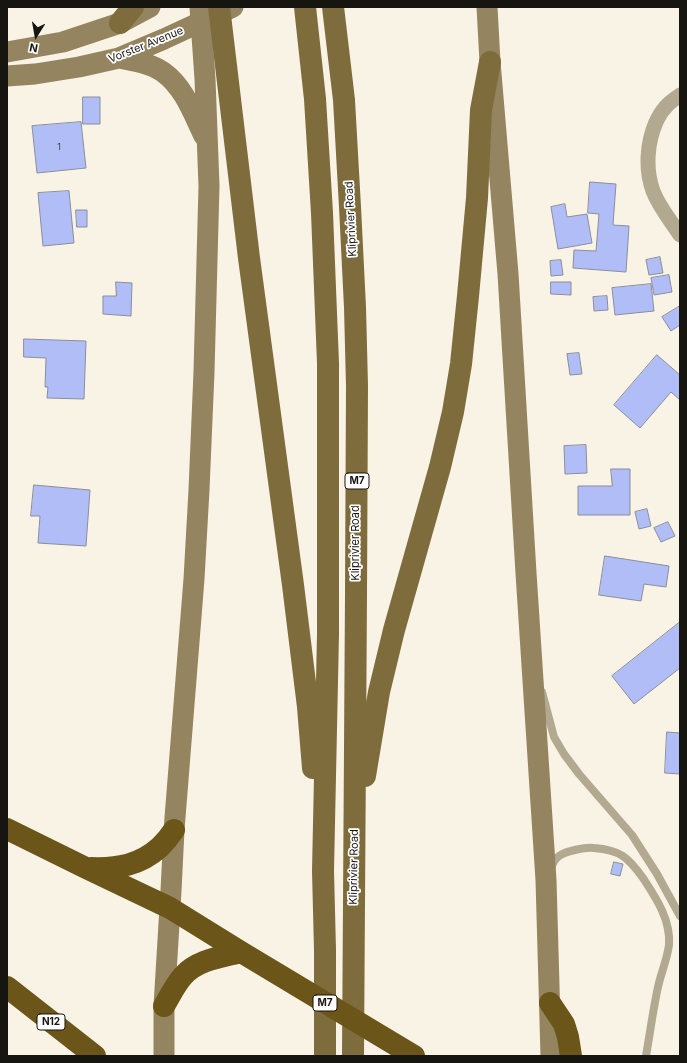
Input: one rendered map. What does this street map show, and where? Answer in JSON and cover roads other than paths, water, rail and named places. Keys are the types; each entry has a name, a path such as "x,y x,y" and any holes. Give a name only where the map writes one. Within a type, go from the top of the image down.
{"highway":[{"path":"7,829 170,908 414,1056"},
{"path":"84,867 106,869 123,867 142,860 160,847 174,830"},
{"path":"164,1013 176,986 184,975 196,965 212,959 241,952"},
{"name":"N12","path":"7,987 95,1056"},
{"path":"550,1003 564,1024 571,1056"}],"main road":[{"path":"7,52 63,42 150,7"},
{"name":"M7","path":"305,7 315,99 322,206 328,363 328,634 323,871 325,1056"},
{"name":"Kliprivier Road","path":"333,7 344,100 355,307 357,418 353,1056"},
{"path":"487,7 490,62 508,274 546,880 552,1056"},
{"path":"215,11 293,585 308,706 323,871"},
{"path":"164,1056 164,1013 174,830 200,483 209,186 205,79 215,11"},
{"name":"Vorster Avenue","path":"7,76 35,74 79,67 119,58 164,39 215,11"},
{"path":"119,58 139,62 156,68 177,84 208,144"},
{"path":"354,841 379,692 394,630 440,467 461,364 477,198 482,110 490,62"}],"street":[{"path":"680,95 664,108 658,118 653,129 648,149 648,164 653,190 657,200 680,235"}],"lane":[{"path":"531,651 554,737 564,754 579,774 632,835 658,874 680,916"},
{"path":"546,880 558,857 574,850 591,848 610,850 623,855 634,866 652,891 661,907 667,925 669,945 658,986 646,1056"}]}
